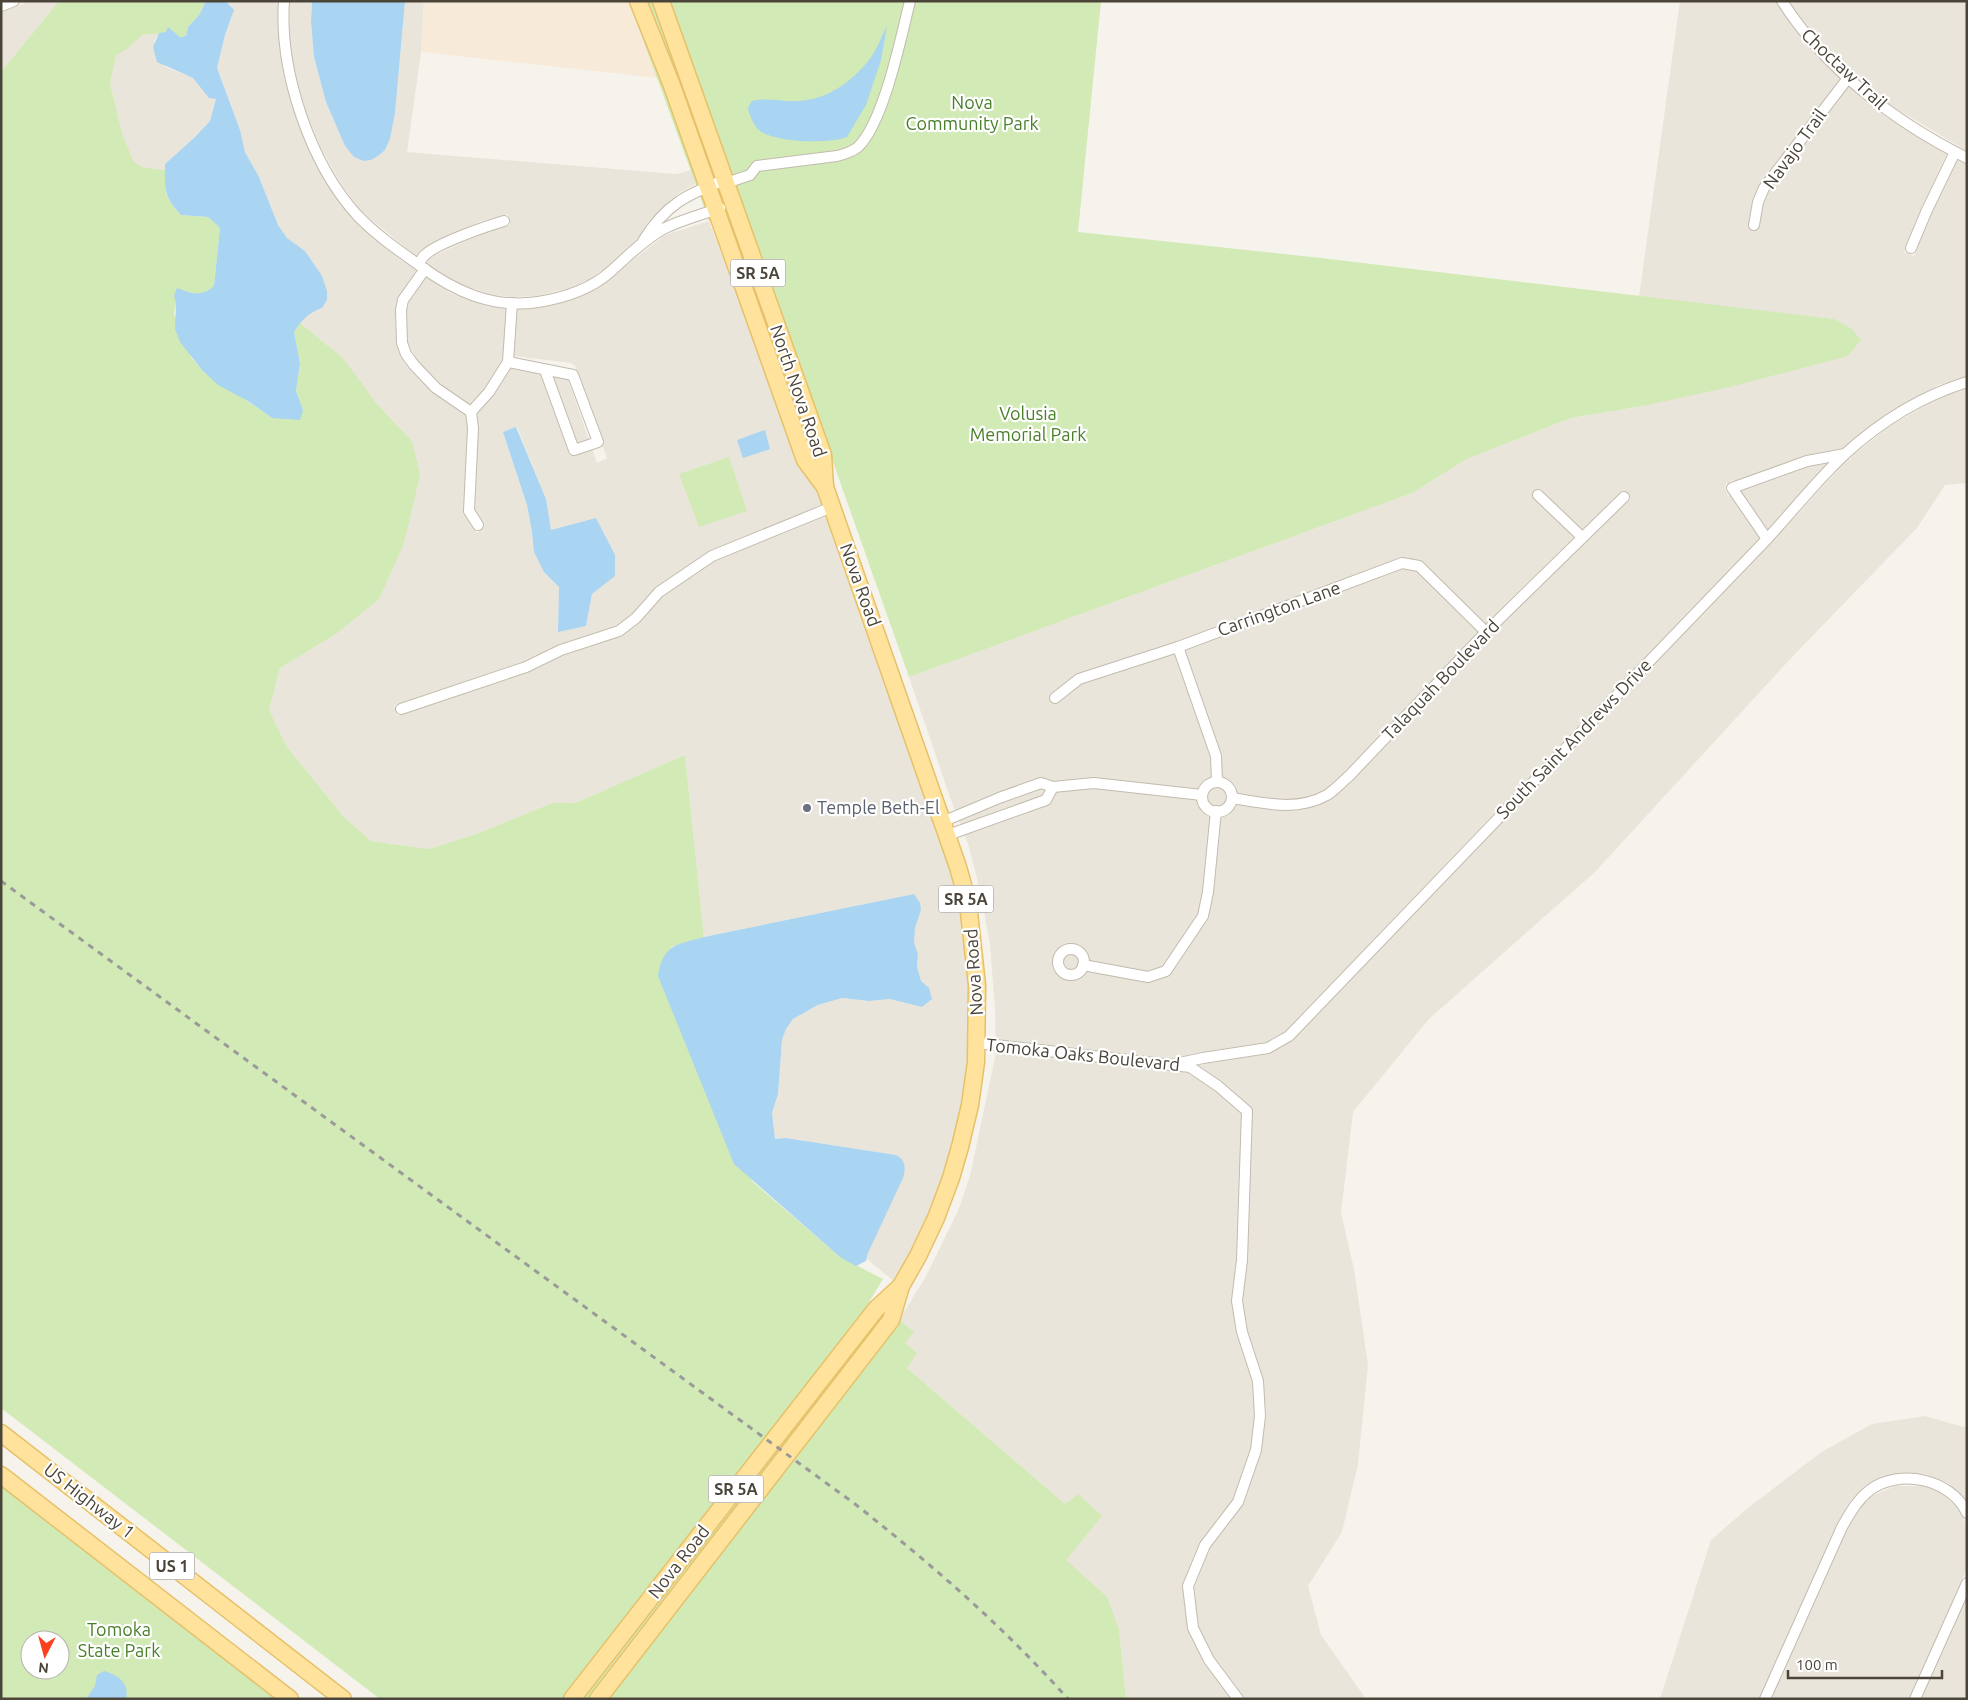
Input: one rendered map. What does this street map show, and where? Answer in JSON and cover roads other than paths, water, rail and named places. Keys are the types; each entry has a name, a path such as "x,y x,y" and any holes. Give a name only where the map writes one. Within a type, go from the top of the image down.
{"main road":[{"name":"North Nova Road","path":"638,1 671,83 714,210 805,460 825,487"},
{"name":"North Nova Road","path":"660,5 726,181 823,454 825,487"},
{"name":"Nova Road","path":"598,1699 891,1320 901,1286 936,1218 951,1178 970,1105 976,1062 977,985 974,942 968,903 945,828 825,487"},
{"name":"Nova Road","path":"572,1699 876,1309 901,1286"},
{"name":"US Highway 1","path":"1,1433 343,1699"},
{"name":"US Highway 1","path":"1,1475 290,1699"}],"street":[{"path":"1,6 14,1"},
{"path":"284,1 285,46 291,80 301,114 316,150 338,189 358,215 400,252 454,288 492,301 512,303 536,302 556,298 592,285 609,273 641,244 663,230 733,203"},
{"path":"641,244 652,227 682,198 706,187 750,175 758,166 837,156 848,153 859,145 866,137 877,114 891,76 910,1"},
{"name":"Choctaw Trail","path":"1782,1 1797,24 1848,78 1886,109 1967,158"},
{"name":"Navajo Trail","path":"1754,225 1758,202 1764,188 1848,78"},
{"path":"1911,248 1955,152"},
{"path":"478,525 469,511 473,428 471,412 436,388 406,354 402,343 401,310 403,300 422,267 424,255 483,227 504,221"},
{"path":"471,412 489,392 508,362 512,303"},
{"path":"508,362 573,375 598,442 574,450 545,370"},
{"name":"South Saint Andrews Drive","path":"1170,1065 1268,1048 1289,1036 1767,539 1845,454 1887,420 1940,390 1967,382"},
{"path":"1767,539 1732,488 1807,461 1845,454"},
{"path":"1538,495 1582,537"},
{"name":"Talaquah Boulevard","path":"1232,798 1262,803 1298,805 1327,795 1350,774 1486,632 1624,497"},
{"path":"401,709 526,667 561,650 619,631 636,618 659,592 712,556 832,507"},
{"name":"Carrington Lane","path":"1055,698 1079,679 1178,647 1402,564 1418,566 1486,632"},
{"path":"1178,647 1216,756 1217,782"},
{"path":"1217,782 1229,788 1232,798 1225,809 1216,811 1206,806 1202,795 1206,787 1217,782"},
{"path":"945,828 998,798 1041,783 1053,787 1094,783 1202,795"},
{"path":"945,828 1004,814 1046,800 1053,787"},
{"path":"998,798 1004,814"},
{"path":"1084,965 1148,977 1166,971 1203,916 1208,892 1216,811"},
{"name":"Tomoka Oaks Boulevard","path":"977,1043 1190,1067 1218,1086 1247,1111 1242,1260 1237,1301 1242,1332 1258,1382 1260,1416 1256,1450 1238,1502 1204,1546 1188,1586 1193,1628 1209,1660 1238,1699"},
{"path":"1765,1699 1842,1527 1854,1506 1871,1489 1894,1480 1925,1480 1944,1488 1963,1505 1967,1513"},
{"path":"1915,1699 1967,1583"}],"water":[{"path":"206,1 226,1 234,10 225,35 217,68 240,130 245,152 259,177 278,225 287,238 305,251 322,276 327,291 327,300 322,308 306,317 294,332 300,363 296,391 303,410 300,420 272,418 248,401 218,385 202,370 180,342 175,329 176,303 174,296 177,288 188,292 201,293 214,286 220,228 208,217 181,215 171,202 166,191 165,164 210,121 216,99 209,98 193,78 157,62 153,47 159,33 166,32 168,27 180,37 186,36 188,27 199,15"},
{"path":"312,1 405,1 395,113 390,139 385,150 371,160 364,161 354,157 345,146 326,102 314,57 311,22"},
{"path":"887,26 881,60 866,105 847,137 828,141 790,140 768,135 757,128 748,111 752,101 763,99 808,100 838,88 855,76 869,60"},
{"path":"516,427 546,499 551,530 596,518 615,555 615,576 592,594 586,626 558,632 559,587 544,572 534,552 527,505 503,432"},
{"path":"765,430 770,449 743,458 737,440"},
{"path":"914,894 920,903 921,910 915,928 914,943 918,954 917,967 921,981 929,988 932,999 922,1007 890,999 869,1001 842,998 818,1005 793,1019 786,1029 782,1040 778,1094 772,1113 775,1139 786,1138 896,1155 902,1159 904,1165 903,1178 866,1261 856,1266 840,1257 734,1164 658,976 663,958 667,952 678,944"},
{"path":"104,1671 122,1680 126,1688 126,1699 86,1699 95,1686 97,1675"}],"railway":[{"path":"1,881 855,1504 966,1597 1018,1646 1068,1699"}],"place":[{"name":"Temple Beth-El","path":"807,808"}],"park label":[{"name":"Nova Community Park","path":"972,113"},
{"name":"Volusia Memorial Park","path":"1028,424"},
{"name":"Tomoka State Park","path":"119,1640"}]}
